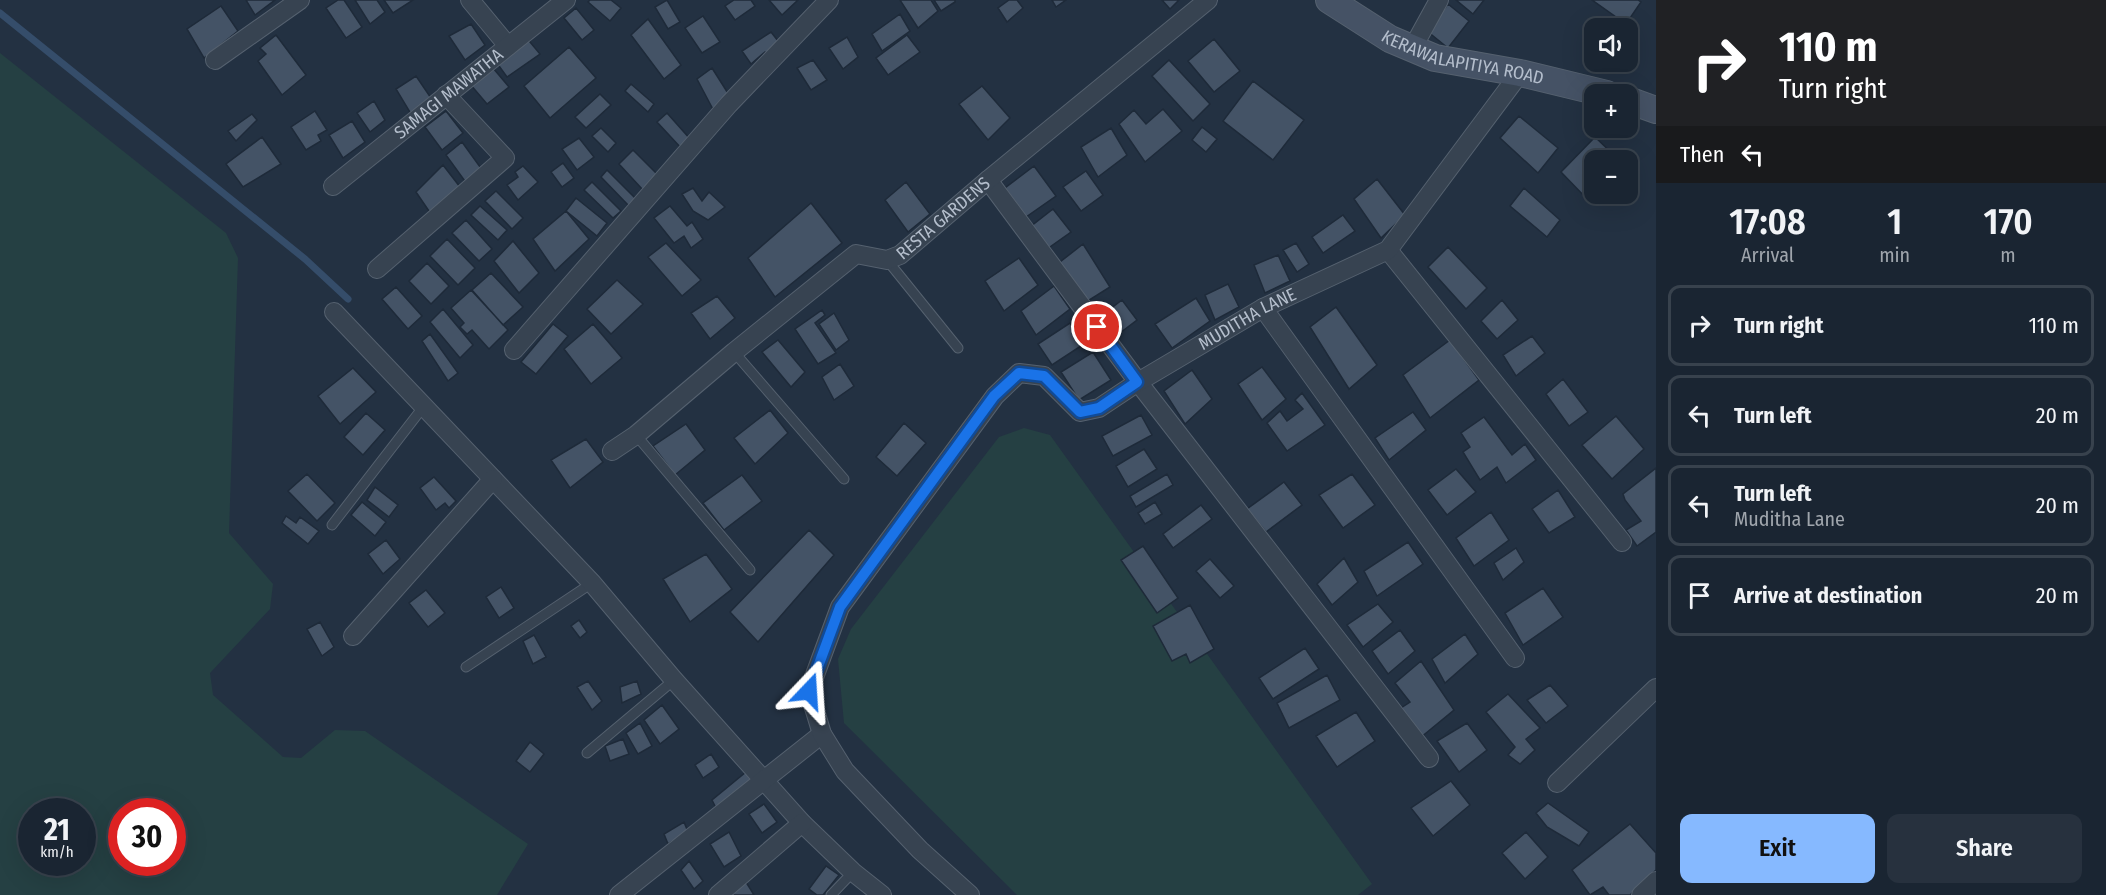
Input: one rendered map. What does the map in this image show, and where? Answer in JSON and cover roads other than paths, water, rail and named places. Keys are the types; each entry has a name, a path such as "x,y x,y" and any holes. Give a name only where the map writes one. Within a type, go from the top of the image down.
{"street":[{"path":"215,60 300,0"},
{"path":"470,0 508,46"},
{"name":"SAMAGI MAWATHA","path":"333,186 566,0"},
{"path":"514,350 729,104 829,0"},
{"name":"RESTA GARDENS","path":"612,451 636,435 734,352 856,254 887,260 900,255 1208,0"},
{"name":"KERAWALAPITIYA ROAD","path":"1329,0 1390,39 1435,58 1584,89"},
{"path":"1412,49 1439,0"},
{"name":"MUDITHA LANE","path":"822,734 809,691 840,607 994,396 1019,373 1044,376 1080,412 1099,408 1137,382 1263,308 1388,250 1520,74"},
{"path":"377,269 506,158 446,95"},
{"path":"1638,104 1656,110"},
{"path":"988,180 1137,382 1429,758"},
{"path":"1388,250 1622,542"},
{"path":"1263,308 1515,658"},
{"path":"334,312 592,583 674,680 801,823 853,872 882,895"},
{"path":"353,636 493,479"},
{"path":"1557,783 1656,688"},
{"path":"619,895 822,734 845,771 920,850 970,895"},
{"path":"718,895 801,823"},
{"path":"1641,895 1656,881"}],"lane":[{"path":"887,260 958,348"},
{"path":"734,352 844,479"},
{"path":"332,525 424,406"},
{"path":"636,435 750,570"},
{"path":"466,667 592,583"},
{"path":"586,753 674,680"},
{"path":"831,895 853,872"}],"waterway":[{"path":"0,13 305,259 348,299"}]}
